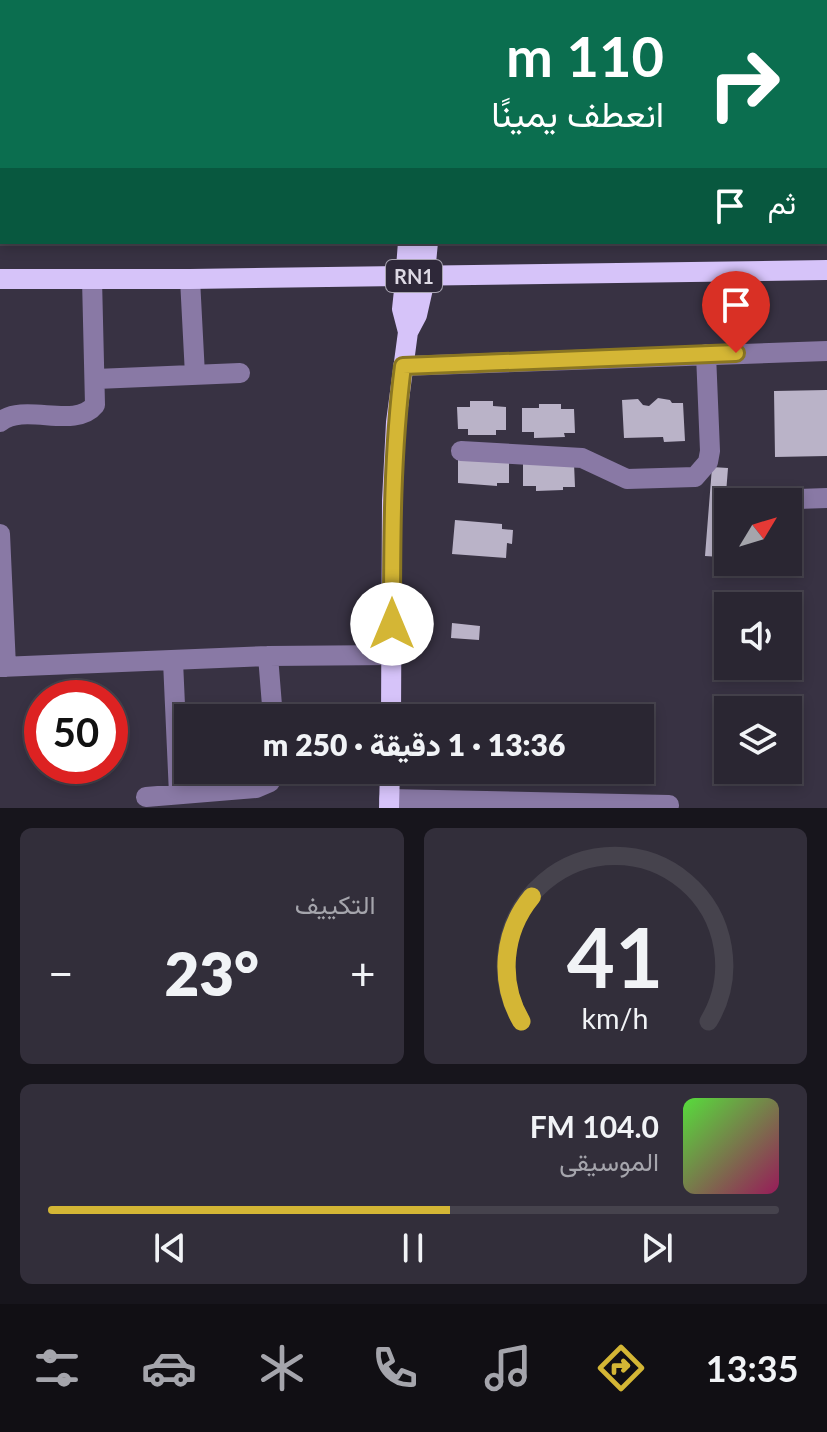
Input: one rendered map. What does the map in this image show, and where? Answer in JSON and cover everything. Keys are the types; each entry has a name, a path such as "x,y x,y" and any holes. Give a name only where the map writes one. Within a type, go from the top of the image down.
{"main road":[{"path":"408,244 414,282"},
{"path":"391,704 392,501 396,422 408,332 402,309 427,244"},
{"name":"RN1","path":"0,279 827,270"}],"street":[{"path":"0,422 10,416 90,412 96,398 92,279"},
{"path":"190,279 195,375"},
{"path":"403,366 827,351"},
{"path":"461,451 574,457 627,479 695,477 708,462 710,451 706,354"},
{"path":"96,379 240,373"},
{"path":"802,499 827,498"},
{"path":"0,534 3,667 268,656 393,655"},
{"path":"268,656 272,704"},
{"path":"173,661 179,794"},
{"path":"146,797 256,788 265,784"},
{"path":"389,803 669,805"}],"building":[{"path":"827,390 827,456 775,457 774,391"},
{"path":"658,398 683,403 685,441 664,442 663,437 624,438 622,400 638,399 649,406"},
{"path":"470,401 493,401 493,406 506,407 506,430 496,430 496,435 468,435 468,429 458,429 457,407 470,407"},
{"path":"539,404 561,404 561,409 574,409 575,433 564,433 565,437 534,438 534,432 522,432 522,408 539,408"},
{"path":"458,460 509,460 509,483 497,483 497,486 458,483"},
{"path":"574,463 575,487 536,491 536,486 523,486 523,464"},
{"path":"712,467 728,468 726,488 714,488 714,557 705,556"},
{"path":"455,520 502,524 502,529 513,530 512,544 507,543 506,558 452,554"},
{"path":"452,623 480,626 479,640 451,638"}],"route":[{"path":"392,624 392,501 396,422 403,366 736,353"}]}
